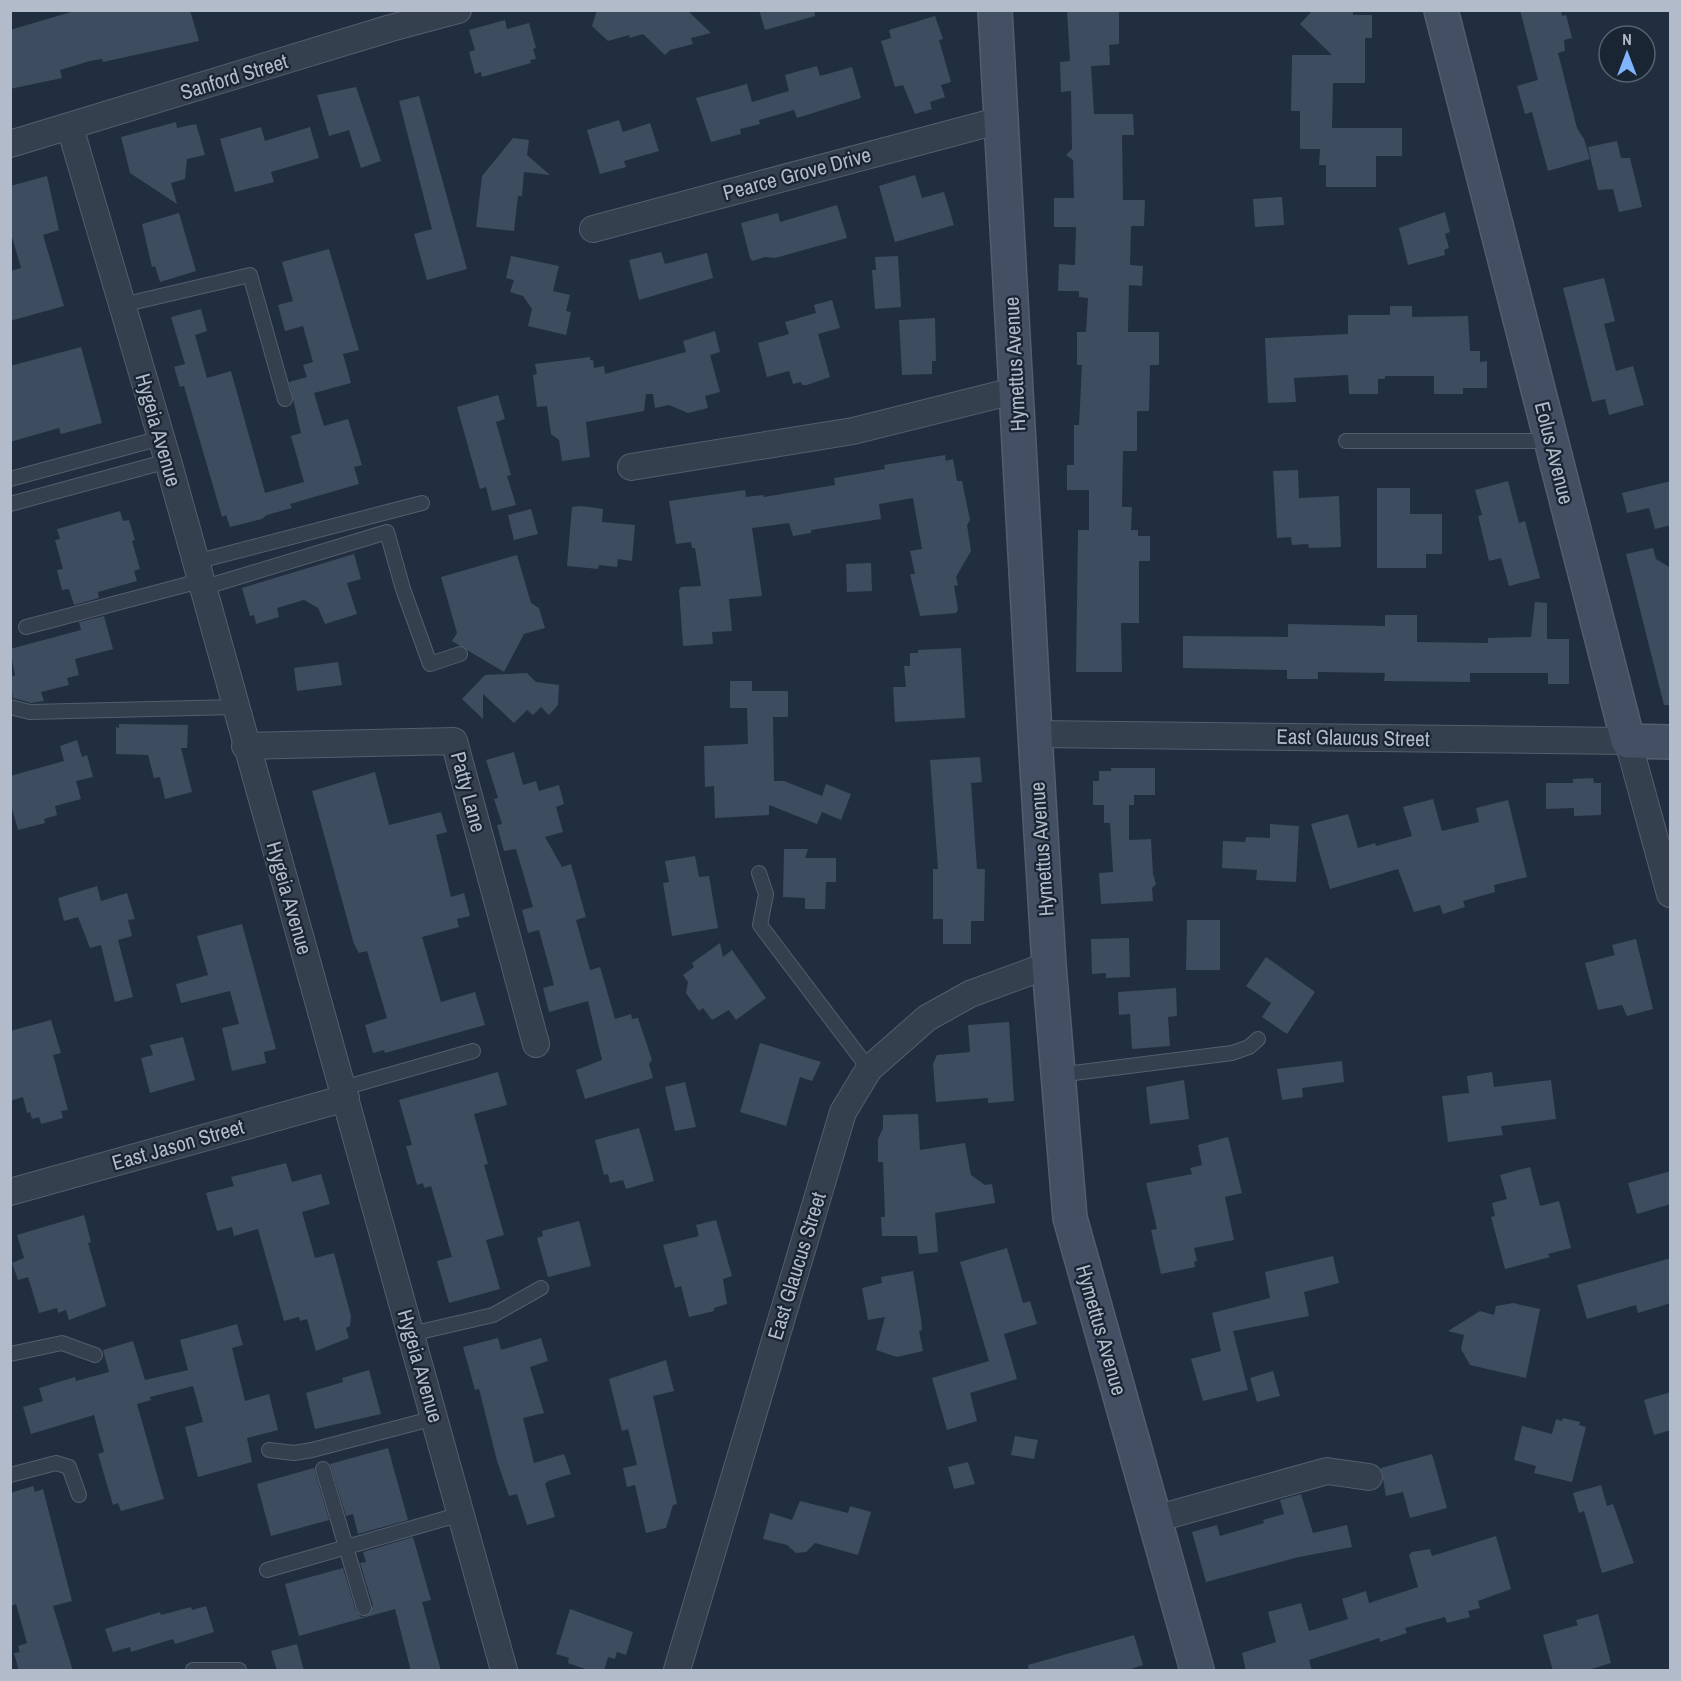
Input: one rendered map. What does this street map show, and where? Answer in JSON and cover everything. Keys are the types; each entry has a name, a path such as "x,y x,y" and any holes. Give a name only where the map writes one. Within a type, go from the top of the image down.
{"street":[{"name":"Sanford Street","path":"10,144 70,127 389,19 458,10"},
{"name":"Hymettus Avenue","path":"995,10 1049,965 1070,1218 1197,1671"},
{"name":"Eolus Avenue","path":"1441,10 1628,741 1671,894"},
{"name":"Pearce Grove Drive","path":"593,229 1001,120"},
{"name":"Hygeia Avenue","path":"70,127 164,449 504,1671"},
{"path":"631,466 853,431 1017,390"},
{"name":"East Glaucus Street","path":"1035,734 1671,742"},
{"name":"Patty Lane","path":"245,746 454,741 536,1044"},
{"name":"East Glaucus Street","path":"677,1671 843,1112 869,1069 927,1018 970,994 1049,965"},
{"name":"East Jason Street","path":"10,1192 345,1093"},
{"path":"1155,1519 1327,1471 1369,1477"}],"lane":[{"path":"122,305 250,275 285,399"},
{"path":"1346,441 1551,441"},
{"path":"10,479 164,449"},
{"path":"10,504 164,449"},
{"path":"26,627 199,577 422,503"},
{"path":"199,577 387,532 403,589 430,664 460,654"},
{"path":"10,707 30,712 235,707"},
{"path":"759,873 766,894 760,925 869,1069"},
{"path":"1058,1075 1232,1053 1250,1047 1258,1039"},
{"path":"345,1093 473,1051"},
{"path":"411,1334 493,1315 541,1288"},
{"path":"10,1354 62,1342 95,1355"},
{"path":"269,1450 294,1454 435,1418"},
{"path":"10,1475 56,1463 69,1467 79,1495"},
{"path":"323,1469 364,1608"},
{"path":"267,1570 461,1514"},
{"path":"193,1671 239,1671"}],"building":[{"path":"78,10 190,10 199,41 103,62 102,59 90,61 60,70 62,78 10,89 10,30"},
{"path":"597,10 687,10 711,33 691,38 693,44 670,50 665,55 643,34 608,41 592,26"},
{"path":"759,10 814,10 815,16 765,30"},
{"path":"1067,10 1119,10 1119,44 1109,45 1110,65 1091,66 1094,114 1133,114 1134,135 1122,135 1123,200 1145,200 1144,226 1131,226 1130,265 1143,266 1142,286 1129,285 1128,332 1159,332 1159,365 1150,365 1149,411 1137,411 1137,451 1123,451 1122,507 1132,507 1131,530 1138,530 1138,536 1150,536 1150,561 1139,561 1139,623 1121,623 1122,672 1076,672 1078,530 1089,530 1089,490 1067,490 1067,465 1074,465 1074,425 1079,425 1082,365 1077,365 1077,332 1086,332 1088,298 1079,297 1079,291 1058,291 1059,264 1075,265 1076,227 1054,227 1054,198 1074,198 1073,160 1066,155 1072,149 1071,91 1061,92 1060,62 1070,61"},
{"path":"1313,10 1353,10 1353,15 1372,15 1372,38 1365,38 1365,83 1333,83 1332,128 1402,128 1402,156 1376,156 1376,187 1326,187 1326,165 1319,165 1320,149 1300,149 1300,111 1291,111 1292,55 1332,55 1300,24"},
{"path":"1520,10 1561,10 1562,16 1566,15 1572,38 1564,40 1565,51 1558,53 1577,128 1584,139 1590,159 1548,171 1532,112 1525,114 1517,86 1538,80"},
{"path":"935,16 943,39 939,40 951,82 941,85 945,97 930,102 932,109 915,114 903,85 895,87 881,41 891,38 889,30"},
{"path":"505,20 507,29 529,23 536,48 533,49 536,59 530,60 531,63 482,77 481,72 475,74 469,52 475,50 469,30"},
{"path":"817,66 820,76 852,67 861,98 797,118 794,110 759,120 760,124 740,129 741,134 711,142 696,98 747,84 752,102 789,91 785,75"},
{"path":"356,87 381,161 361,168 349,130 329,136 317,95"},
{"path":"419,96 467,269 427,280 414,234 432,229 399,101"},
{"path":"619,120 623,132 650,123 659,151 624,161 626,167 600,174 587,130"},
{"path":"176,122 177,128 196,124 205,155 187,159 185,179 171,183 177,204 130,173 121,137"},
{"path":"261,127 265,141 310,127 319,158 271,172 274,182 235,192 220,139"},
{"path":"513,138 529,140 527,155 550,175 524,172 522,196 518,196 514,231 476,227 482,176"},
{"path":"1617,141 1621,158 1630,158 1642,207 1619,212 1613,189 1598,190 1588,147"},
{"path":"915,175 922,198 944,192 954,225 895,242 879,186"},
{"path":"47,176 59,230 43,235 64,306 10,321 10,271 21,268 10,230 10,186"},
{"path":"1282,197 1284,225 1255,227 1253,199"},
{"path":"837,205 847,238 775,258 765,257 752,261 750,258 741,223 778,213 780,222"},
{"path":"1445,212 1450,232 1445,234 1449,248 1444,250 1445,255 1408,265 1399,228"},
{"path":"179,213 196,271 160,282 155,266 152,267 142,224"},
{"path":"329,249 359,350 343,354 351,383 314,393 324,426 348,419 362,465 354,467 359,484 290,504 292,508 230,527 226,515 222,517 184,386 180,387 174,367 185,364 171,317 201,309 207,331 195,335 207,378 231,371 265,493 304,482 291,436 301,433 289,382 307,377 303,365 313,362 303,326 285,331 278,305 293,301 282,262"},
{"path":"661,252 665,264 707,253 713,278 639,300 629,260"},
{"path":"511,256 559,266 553,291 570,295 566,311 571,312 566,335 528,326 532,309 523,296 510,292 514,280 506,278"},
{"path":"898,256 901,307 875,309 872,270 876,270 875,257"},
{"path":"1604,278 1615,321 1604,324 1616,371 1633,366 1644,405 1609,415 1605,399 1592,402 1563,288"},
{"path":"832,300 840,328 818,334 830,377 802,385 801,382 793,384 789,371 767,377 758,343 789,334 785,322 816,313 814,305"},
{"path":"1390,306 1412,306 1412,317 1468,316 1470,351 1480,351 1480,362 1487,361 1487,388 1463,388 1463,394 1434,394 1434,376 1385,376 1385,379 1378,379 1378,394 1349,394 1348,375 1294,378 1296,402 1268,403 1265,338 1348,334 1348,315 1390,315"},
{"path":"935,318 936,361 932,361 932,374 902,375 899,320"},
{"path":"715,331 720,352 710,355 720,392 705,396 708,408 688,413 669,405 655,408 653,394 646,394 644,411 586,422 590,457 562,461 559,440 551,434 547,406 537,407 533,375 537,374 535,364 590,357 594,368 604,366 605,374 686,352 683,341"},
{"path":"81,347 102,423 61,434 59,428 10,442 10,366"},
{"path":"498,395 505,419 496,422 511,475 507,476 516,505 492,511 486,487 480,489 457,407"},
{"path":"945,455 946,461 953,459 957,481 962,481 970,520 967,525 971,551 956,577 958,585 954,586 958,610 956,613 920,616 910,574 915,574 910,551 922,549 913,498 879,504 881,519 811,530 811,533 793,536 789,523 752,528 762,596 729,599 732,631 712,632 713,644 683,646 679,590 681,587 701,586 695,548 692,548 691,542 676,544 669,501 745,490 746,497 763,495 764,497 835,485 834,478 885,469 884,465"},
{"path":"1298,470 1299,498 1339,496 1341,547 1309,548 1308,544 1292,545 1291,537 1277,538 1273,471"},
{"path":"1508,481 1519,523 1525,521 1540,578 1509,586 1501,558 1489,561 1478,516 1482,515 1475,490"},
{"path":"1671,481 1671,525 1655,529 1649,508 1627,513 1622,493"},
{"path":"1377,488 1410,488 1410,514 1442,514 1442,554 1426,554 1426,568 1377,568"},
{"path":"572,507 603,509 602,522 635,525 632,561 618,559 617,567 599,565 598,569 567,566"},
{"path":"531,509 538,534 514,540 508,515"},
{"path":"120,511 123,521 129,520 135,540 132,541 140,569 134,571 137,581 98,592 99,598 74,605 69,589 62,590 57,570 63,569 55,540 60,539 57,529"},
{"path":"1653,548 1656,559 1671,568 1671,705 1664,705 1626,554"},
{"path":"354,554 361,579 347,583 357,614 325,624 318,608 304,600 277,608 279,617 256,624 254,615 250,616 242,588"},
{"path":"517,555 531,603 539,608 545,628 524,634 504,672 452,641 457,633 441,577"},
{"path":"871,563 872,591 847,592 846,564"},
{"path":"1535,602 1547,603 1547,639 1569,639 1569,684 1548,684 1548,673 1470,673 1470,682 1384,681 1385,673 1318,672 1318,679 1287,679 1287,670 1183,668 1183,636 1288,637 1288,624 1385,626 1385,615 1417,615 1417,642 1488,643 1488,638 1531,637"},
{"path":"104,616 113,649 75,659 79,675 67,678 69,685 41,692 44,701 31,703 13,698 10,677 15,675 10,649 81,630 79,622"},
{"path":"961,648 965,718 895,722 893,687 906,687 904,666 910,666 910,653 918,653 918,650"},
{"path":"338,662 342,685 297,691 294,668"},
{"path":"527,673 536,682 559,685 558,705 549,715 541,707 533,715 527,710 514,723 483,694 483,719 462,699 485,675"},
{"path":"730,681 752,681 752,691 788,691 788,717 773,717 774,781 784,781 822,796 826,784 851,794 841,820 822,812 817,824 769,805 769,815 715,818 714,786 705,787 704,746 748,744 747,708 730,708"},
{"path":"119,724 188,725 187,748 181,748 192,792 165,799 160,777 154,778 148,755 116,754 116,727 119,728"},
{"path":"77,740 82,757 87,755 93,777 76,781 81,799 55,806 57,815 44,819 45,823 18,830 10,802 10,776 64,761 60,746"},
{"path":"514,752 523,785 536,781 539,791 559,785 564,804 556,807 563,832 545,837 562,867 571,864 586,917 576,920 590,970 600,967 615,1019 631,1014 632,1019 638,1018 652,1060 649,1064 653,1078 585,1099 576,1070 602,1060 588,1001 549,1012 543,988 554,985 539,930 528,933 522,910 533,907 516,849 504,851 497,825 502,824 494,799 498,798 486,760"},
{"path":"980,757 982,782 971,783 977,869 985,869 984,921 971,921 971,944 943,944 943,919 933,919 933,869 938,869 930,760"},
{"path":"1111,768 1155,768 1155,795 1134,795 1134,805 1129,805 1129,840 1151,839 1153,874 1156,884 1152,888 1153,901 1101,904 1099,873 1113,872 1110,823 1104,823 1104,805 1093,805 1093,781 1099,781 1099,771 1111,771"},
{"path":"375,772 389,825 441,812 447,832 436,835 451,897 464,893 470,916 457,919 459,927 422,937 441,1002 475,992 485,1025 385,1053 384,1050 373,1053 365,1025 387,1018 367,951 359,953 354,944 312,791"},
{"path":"1593,778 1594,783 1601,783 1601,815 1574,816 1574,808 1546,809 1546,783 1573,783 1573,779"},
{"path":"1433,799 1442,831 1479,822 1476,808 1508,800 1527,877 1494,885 1495,892 1463,901 1465,907 1443,914 1440,905 1414,912 1398,869 1330,889 1311,824 1348,814 1358,848 1375,843 1376,846 1412,836 1403,807"},
{"path":"1270,824 1299,826 1296,882 1256,880 1257,870 1222,868 1223,841 1245,842 1246,837 1270,838"},
{"path":"784,849 808,849 805,858 836,858 836,882 826,882 825,909 805,909 805,898 783,897"},
{"path":"695,856 699,877 709,876 718,928 672,936 663,883 669,882 665,861"},
{"path":"97,886 101,901 127,893 135,919 128,920 132,936 118,940 133,997 115,1002 101,945 90,948 78,917 64,921 58,898"},
{"path":"1187,920 1220,920 1220,970 1186,970"},
{"path":"242,924 276,1049 264,1052 266,1063 232,1071 222,1028 239,1024 230,991 181,1003 176,984 208,975 197,936"},
{"path":"1129,938 1130,977 1106,978 1106,973 1092,974 1091,939"},
{"path":"1636,939 1653,1009 1627,1016 1622,1005 1598,1010 1585,963 1615,955 1612,945"},
{"path":"720,943 723,957 732,950 766,998 736,1020 729,1010 712,1020 703,1008 699,1011 686,993 688,982 683,975 694,967 692,963"},
{"path":"1266,957 1315,992 1287,1034 1262,1017 1271,1003 1246,986"},
{"path":"1176,988 1177,1016 1168,1017 1170,1046 1132,1049 1130,1014 1119,1015 1118,992"},
{"path":"51,1020 61,1053 53,1055 68,1110 61,1111 63,1118 41,1124 39,1117 32,1119 30,1112 27,1113 23,1097 10,1101 10,1031"},
{"path":"1009,1022 1014,1101 988,1103 988,1098 936,1102 933,1064 937,1055 970,1052 968,1025"},
{"path":"183,1037 195,1080 150,1093 141,1058 153,1055 150,1045"},
{"path":"760,1043 821,1062 812,1081 800,1077 786,1126 740,1112"},
{"path":"1342,1061 1344,1082 1302,1088 1303,1097 1282,1100 1277,1069"},
{"path":"498,1072 507,1105 474,1114 488,1164 484,1165 504,1235 486,1240 500,1289 449,1303 437,1261 452,1257 431,1186 424,1188 423,1183 417,1185 406,1146 412,1145 399,1100"},
{"path":"1492,1072 1494,1087 1551,1080 1556,1119 1501,1126 1503,1135 1448,1142 1442,1096 1469,1093 1467,1076"},
{"path":"1184,1080 1189,1119 1150,1124 1146,1087"},
{"path":"685,1082 696,1127 675,1131 665,1087"},
{"path":"918,1114 920,1150 965,1143 971,1175 985,1185 992,1184 995,1203 935,1213 938,1252 919,1254 917,1236 882,1236 881,1217 885,1217 883,1162 878,1162 878,1139 883,1128 883,1115"},
{"path":"639,1128 654,1181 626,1189 623,1180 610,1183 608,1174 604,1175 595,1140"},
{"path":"1228,1137 1242,1193 1225,1197 1234,1240 1194,1248 1197,1261 1194,1262 1195,1267 1161,1274 1151,1230 1157,1229 1146,1183 1192,1174 1190,1168 1202,1165 1198,1145"},
{"path":"286,1163 292,1182 321,1174 330,1204 302,1212 315,1258 334,1253 351,1316 350,1326 346,1328 349,1338 316,1351 307,1319 300,1321 299,1317 284,1321 258,1229 234,1236 232,1227 217,1231 206,1193 234,1186 231,1177"},
{"path":"1530,1167 1540,1206 1559,1201 1571,1248 1548,1254 1550,1257 1505,1269 1491,1217 1495,1216 1492,1203 1507,1199 1500,1175"},
{"path":"1671,1171 1671,1204 1637,1214 1628,1183"},
{"path":"84,1215 91,1242 88,1243 106,1306 69,1320 66,1310 58,1313 57,1308 39,1313 28,1277 18,1280 12,1263 24,1258 17,1235"},
{"path":"716,1220 732,1276 723,1279 727,1304 714,1308 714,1311 689,1317 681,1286 675,1288 663,1245 699,1236 696,1225"},
{"path":"579,1221 591,1266 548,1277 537,1238 543,1236 542,1231"},
{"path":"1007,1248 1023,1303 1030,1301 1037,1324 1004,1334 1017,1379 970,1393 977,1421 947,1430 932,1378 989,1361 960,1262"},
{"path":"1333,1256 1339,1283 1304,1292 1309,1316 1233,1331 1248,1390 1203,1401 1191,1359 1221,1351 1212,1313 1270,1298 1265,1272"},
{"path":"1671,1258 1671,1303 1638,1313 1636,1305 1587,1319 1577,1285"},
{"path":"913,1271 921,1319 922,1330 919,1331 923,1351 897,1357 876,1350 885,1317 868,1320 862,1288 882,1283 881,1277"},
{"path":"1513,1303 1540,1309 1526,1378 1470,1365 1461,1349 1464,1335 1448,1331 1480,1311 1494,1315 1496,1306"},
{"path":"237,1324 243,1345 232,1348 245,1401 269,1394 278,1430 247,1438 252,1462 198,1477 185,1427 203,1422 193,1386 150,1397 151,1400 137,1404 164,1499 121,1511 118,1503 113,1505 98,1454 104,1452 94,1415 31,1434 23,1407 43,1401 39,1388 75,1377 76,1381 109,1372 103,1350 133,1341 145,1380 188,1370 180,1340"},
{"path":"498,1338 501,1350 541,1338 548,1361 530,1367 544,1413 523,1418 534,1463 564,1454 571,1474 545,1484 555,1517 527,1525 517,1494 509,1496 497,1461 479,1389 475,1390 463,1347"},
{"path":"666,1360 674,1391 653,1396 677,1504 673,1505 666,1528 646,1533 635,1485 627,1487 623,1468 637,1465 628,1429 622,1431 609,1379"},
{"path":"369,1370 381,1414 315,1429 306,1393 343,1382 342,1378"},
{"path":"1273,1371 1280,1396 1257,1402 1250,1378"},
{"path":"1671,1392 1671,1430 1654,1435 1644,1400"},
{"path":"1563,1418 1580,1422 1579,1425 1586,1427 1572,1482 1534,1473 1536,1466 1514,1460 1522,1426 1552,1434 1556,1419 1562,1421"},
{"path":"1015,1436 1038,1440 1034,1459 1011,1455"},
{"path":"388,1448 408,1520 358,1534 353,1514 346,1516 330,1464"},
{"path":"1432,1454 1447,1508 1410,1518 1403,1492 1386,1496 1381,1468"},
{"path":"968,1462 975,1484 954,1489 948,1467"},
{"path":"314,1468 329,1520 271,1536 257,1484"},
{"path":"1601,1485 1607,1506 1613,1504 1634,1563 1602,1573 1584,1511 1579,1513 1573,1493"},
{"path":"33,1486 35,1492 43,1489 72,1601 53,1606 73,1671 19,1671 14,1653 20,1652 18,1646 27,1643 16,1604 10,1606 10,1493"},
{"path":"1301,1494 1313,1533 1347,1525 1352,1547 1299,1557 1206,1582 1192,1532 1217,1525 1220,1536 1264,1523 1263,1520 1284,1514 1280,1500"},
{"path":"800,1501 848,1513 850,1506 871,1512 858,1555 815,1543 806,1552 796,1553 787,1545 763,1539 770,1513 792,1520"},
{"path":"1496,1536 1511,1589 1478,1601 1480,1608 1468,1611 1470,1617 1447,1623 1445,1617 1405,1628 1407,1633 1380,1642 1379,1638 1309,1660 1312,1671 1246,1671 1242,1653 1276,1642 1268,1612 1301,1603 1309,1631 1348,1619 1342,1599 1366,1591 1369,1603 1418,1587 1409,1555 1412,1552 1430,1549 1432,1556"},
{"path":"413,1537 431,1600 422,1602 441,1671 411,1671 395,1609 299,1636 285,1584 343,1568 356,1611 361,1617 367,1616 373,1606 360,1563 366,1562 363,1552"},
{"path":"206,1606 214,1632 175,1644 173,1639 131,1652 130,1647 113,1652 105,1629 160,1612 161,1615 191,1607 192,1610"},
{"path":"570,1609 633,1632 626,1655 617,1652 615,1659 608,1657 604,1671 591,1671 568,1663 569,1658 556,1654"},
{"path":"1598,1614 1611,1663 1585,1671 1553,1671 1543,1635 1578,1625 1576,1620"},
{"path":"1134,1635 1143,1665 1125,1671 1029,1671 1028,1665"},
{"path":"297,1644 304,1671 277,1671 271,1651"}]}
